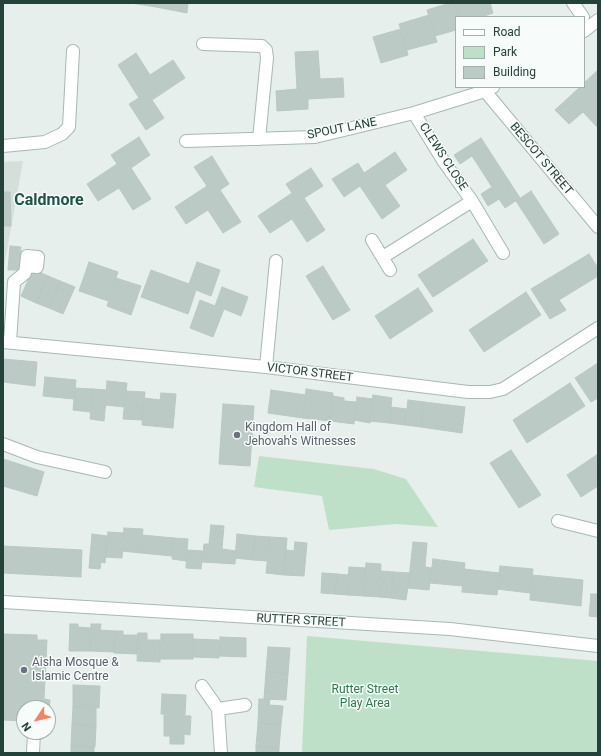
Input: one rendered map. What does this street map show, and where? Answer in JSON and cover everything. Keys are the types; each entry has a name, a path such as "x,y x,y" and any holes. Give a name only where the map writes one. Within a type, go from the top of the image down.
{"street":[{"path":"573,3 583,16"},
{"path":"203,44 262,46 266,50 267,58 259,139"},
{"path":"3,146 44,142 62,134 69,126 73,51"},
{"name":"SPOUT LANE","path":"186,141 315,137 414,113 489,89"},
{"name":"BESCOT STREET","path":"489,89 598,227"},
{"name":"CLEWS CLOSE","path":"414,113 444,162 472,201 503,253"},
{"name":"CLEWS CLOSE","path":"383,257 472,201"},
{"path":"372,240 390,270"},
{"path":"266,367 276,261"},
{"path":"6,342 14,282 25,273 26,266"},
{"name":"VICTOR STREET","path":"6,342 266,367 468,392 490,392 503,388 598,328"},
{"path":"3,444 37,457 105,472"},
{"path":"558,521 598,531"},
{"name":"RUTTER STREET","path":"3,602 450,629 598,646"},
{"path":"202,686 218,709 221,753"},
{"path":"218,709 245,705"},
{"path":"33,753 34,740"}],"shaded area":[{"path":"23,161 3,273 3,162"}],"green space":[{"path":"259,456 374,469 406,479 438,527 396,524 329,530 322,496 254,487"},
{"name":"Rutter Street Play Area","path":"307,636 598,661 598,753 302,753"}],"building":[{"path":"131,3 157,3 156,7"},
{"path":"157,3 188,3 187,13 156,7"},
{"path":"454,3 458,16 455,16 455,30 435,36 427,10"},
{"path":"454,3 490,3 493,13 484,16 458,16"},
{"path":"429,15 437,42 407,50 399,24"},
{"path":"401,29 408,55 381,63 373,37"},
{"path":"318,51 320,79 343,78 344,97 308,99 308,109 277,111 276,91 297,89 295,52"},
{"path":"136,53 150,75 173,60 185,78 152,100 164,118 146,130 129,104 139,98 118,65"},
{"path":"598,70 598,128 583,112 569,124 555,110 579,88 585,88 585,82"},
{"path":"139,137 150,155 131,168 151,199 133,210 119,188 98,201 87,184 117,164 111,155"},
{"path":"481,138 520,198 505,208 499,199 488,206 481,194 492,187 472,156 460,164 454,155"},
{"path":"395,152 407,170 385,185 400,206 382,219 360,186 344,197 332,179 358,163 364,173"},
{"path":"212,156 229,184 220,190 241,222 223,233 208,210 186,224 175,207 207,186 194,167"},
{"path":"311,168 323,186 304,198 325,230 307,242 292,219 270,233 258,216 292,193 286,184"},
{"path":"531,191 559,234 544,244 516,201"},
{"path":"3,192 10,192 11,226 3,226"},
{"path":"473,239 488,261 433,297 418,275"},
{"path":"10,246 21,247 20,270 8,270"},
{"path":"589,254 598,268 598,276 559,300 566,310 550,319 531,289"},
{"path":"89,262 118,272 108,301 79,291"},
{"path":"197,262 220,270 211,296 196,290 188,314 141,297 151,270 189,284"},
{"path":"323,266 350,310 333,320 306,276"},
{"path":"33,269 48,276 36,303 21,296"},
{"path":"48,276 60,281 49,308 36,303"},
{"path":"116,278 141,286 131,315 107,306"},
{"path":"60,281 75,287 63,314 49,308"},
{"path":"222,287 248,297 241,316 224,309 213,337 190,328 200,300 215,306"},
{"path":"418,288 433,311 390,339 375,316"},
{"path":"526,292 541,315 484,352 469,330"},
{"path":"3,359 37,362 35,386 3,382"},
{"path":"598,363 598,398 591,402 575,378"},
{"path":"45,377 76,380 74,399 43,396"},
{"path":"107,381 127,383 124,407 105,405"},
{"path":"570,383 585,406 527,443 513,420"},
{"path":"75,388 93,389 90,412 73,410"},
{"path":"93,389 107,390 104,421 90,419"},
{"path":"306,389 333,393 330,421 303,418"},
{"path":"271,390 306,395 303,418 268,413"},
{"path":"126,391 145,392 142,420 123,419"},
{"path":"161,393 176,394 173,428 142,425 144,398 160,400"},
{"path":"373,395 392,398 389,423 370,421"},
{"path":"333,396 344,398 344,401 356,402 354,424 330,421"},
{"path":"357,397 373,399 370,423 354,420"},
{"path":"408,400 424,402 421,427 405,425"},
{"path":"424,402 465,407 462,433 421,427"},
{"name":"Kingdom Hall of Jehovah's Witnesses","path":"223,404 254,406 250,466 219,464"},
{"path":"391,407 407,409 405,425 389,423"},
{"path":"511,450 541,495 519,508 490,463"},
{"path":"598,454 598,486 581,497 567,475"},
{"path":"3,459 44,472 37,496 3,486"},
{"path":"211,525 224,526 222,549 236,551 235,564 202,562 204,544 209,544"},
{"path":"124,528 143,529 141,553 122,551"},
{"path":"108,532 124,533 122,558 105,557"},
{"path":"92,534 107,536 105,563 101,562 100,569 89,568"},
{"path":"237,534 255,536 253,560 235,558"},
{"path":"142,535 174,538 172,556 141,553"},
{"path":"255,536 270,537 268,561 253,560"},
{"path":"270,537 287,538 284,575 266,573"},
{"path":"174,538 188,539 186,561 172,559"},
{"path":"295,542 307,543 304,576 284,575 286,550 294,551"},
{"path":"413,542 427,543 425,567 432,568 429,590 408,588"},
{"path":"3,546 82,550 81,577 3,573"},
{"path":"187,550 203,551 201,569 186,568"},
{"path":"433,559 465,563 463,586 430,583"},
{"path":"366,563 381,564 379,597 364,596"},
{"path":"500,566 533,569 530,593 497,589"},
{"path":"349,567 366,568 364,596 347,595"},
{"path":"464,569 499,573 497,595 462,592"},
{"path":"381,571 393,572 391,598 379,597"},
{"path":"393,572 410,573 406,600 391,598"},
{"path":"322,573 337,574 335,594 321,593"},
{"path":"337,574 349,575 347,595 335,594"},
{"path":"532,575 583,580 581,606 530,600"},
{"path":"591,594 598,594 598,617 589,616"},
{"path":"70,624 78,624 78,627 91,628 90,651 69,651"},
{"path":"91,624 101,624 100,630 115,631 114,652 90,651"},
{"path":"115,631 123,631 123,635 138,635 137,654 114,653"},
{"path":"138,633 147,633 147,640 160,640 160,662 137,661"},
{"name":"Aisha Mosque & Islamic Centre","path":"3,634 37,635 37,640 47,640 44,699 50,700 16,700 16,721 3,720"},
{"path":"161,634 193,634 193,659 160,659"},
{"path":"220,637 246,638 246,657 219,656"},
{"path":"193,639 219,640 219,658 193,657"},
{"path":"268,647 290,648 288,674 266,672"},
{"path":"266,672 288,674 286,700 264,699"},
{"path":"73,685 100,686 99,708 73,707"},
{"path":"162,694 186,695 185,715 161,714"},
{"path":"259,699 270,699 269,705 283,706 281,725 258,723"},
{"path":"73,707 96,708 96,726 72,725"},
{"path":"164,715 191,716 190,735 184,734 184,744 170,744 170,736 164,736"},
{"path":"258,723 281,725 279,748 256,746"},
{"path":"72,725 96,726 95,747 71,746"},
{"path":"71,746 94,747 94,753 71,753"},
{"path":"256,746 279,748 279,753 256,753"}],"place":[{"name":"Kingdom Hall of Jehovah's Witnesses","path":"237,435"},
{"name":"Aisha Mosque & Islamic Centre","path":"24,670"}],"district":[{"name":"Caldmore","path":"49,201"}]}
